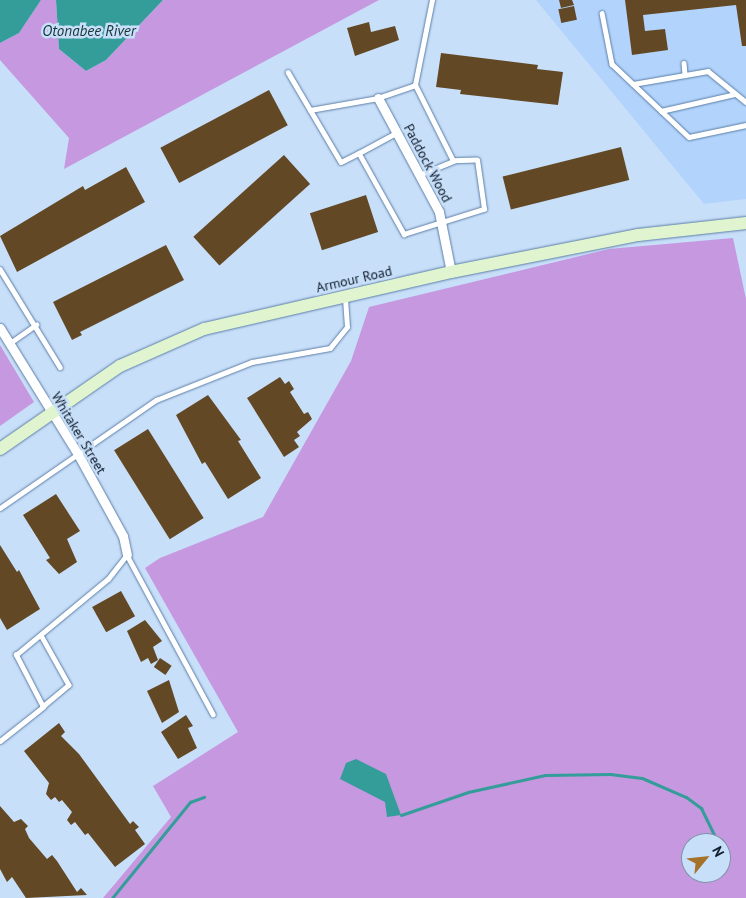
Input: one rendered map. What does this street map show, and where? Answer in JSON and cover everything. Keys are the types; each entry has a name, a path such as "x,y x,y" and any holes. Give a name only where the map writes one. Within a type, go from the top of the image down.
{"main road":[{"name":"Armour Road","path":"0,449 120,366 168,342 204,329 451,272 638,236 746,223"}],"street":[{"name":"Paddock Wood","path":"378,98 442,223 451,272"},
{"name":"Whitaker Street","path":"0,328 51,414 79,456 123,536 127,555"}],"lane":[{"path":"432,0 415,85 453,161"},
{"path":"602,13 612,64 689,137 746,125"},
{"path":"684,63 685,75"},
{"path":"633,84 708,71 746,102"},
{"path":"288,72 341,162 396,133"},
{"path":"310,110 378,98 415,85"},
{"path":"662,111 734,94"},
{"path":"359,153 404,234 484,209 477,160 453,161 419,175"},
{"path":"0,269 60,367"},
{"path":"0,508 79,456 156,400 252,362 330,348 346,328 344,297"},
{"path":"10,343 36,325"},
{"path":"43,707 16,655 108,579 127,555 213,714"},
{"path":"0,741 69,685 41,635"}],"shaded area":[{"path":"41,0 56,0 59,49 86,71 106,60 163,0 379,0 64,169 69,138 0,60 0,43 19,33"},
{"path":"536,0 746,0 746,199 704,204"},
{"path":"733,238 746,299 746,898 103,898 171,817 153,786 238,732 145,568 160,558 263,517 351,361 369,307 609,249"},
{"path":"0,345 34,402 0,426"}],"water":[{"name":"Otonabee River","path":"0,0 41,0 19,33 0,43"},
{"name":"Otonabee River","path":"56,0 163,0 106,60 86,71 59,49"},
{"path":"356,759 386,774 401,815 387,817 385,802 340,779 346,763"}],"building":[{"path":"559,0 572,0 574,5 561,8"},
{"path":"625,0 746,0 746,46 742,46 736,5 643,15 645,31 665,29 668,50 632,55"},
{"path":"574,6 577,20 561,23 558,9"},
{"path":"369,22 371,32 395,26 399,40 355,56 347,28"},
{"path":"441,53 538,65 537,69 563,72 558,105 460,94 461,90 436,87"},
{"path":"269,90 288,125 179,183 160,148"},
{"path":"621,147 629,180 511,210 503,177"},
{"path":"284,155 310,184 219,266 193,237"},
{"path":"126,167 145,202 17,272 0,236 83,186 85,190"},
{"path":"366,195 378,232 322,250 310,213"},
{"path":"166,245 184,280 80,332 82,335 72,340 53,302"},
{"path":"280,377 285,384 289,381 294,389 290,392 304,414 308,412 312,419 297,432 300,436 294,440 299,447 284,457 247,398"},
{"path":"208,395 241,440 238,441 261,478 228,499 205,462 202,464 176,415"},
{"path":"148,429 204,518 170,539 114,450"},
{"path":"56,494 80,531 67,539 77,562 59,574 46,560 50,558 23,515"},
{"path":"0,545 17,572 19,570 40,609 7,630 0,618"},
{"path":"121,591 135,616 106,632 92,607"},
{"path":"145,620 162,641 153,647 158,660 151,664 148,658 141,662 127,631"},
{"path":"160,658 172,666 165,675 154,667"},
{"path":"169,680 179,712 162,723 147,691"},
{"path":"186,715 193,726 188,728 197,748 178,759 161,732"},
{"path":"59,723 65,732 61,736 79,754 130,824 133,821 139,827 135,830 145,844 115,867 88,833 85,835 75,822 71,825 67,820 72,812 62,800 59,802 55,797 51,800 46,794 49,783 24,751"},
{"path":"0,806 14,822 21,819 28,826 25,829 29,838 47,859 52,855 77,892 81,888 87,895 26,898 12,877 7,882 0,869"}],"waterway":[{"path":"401,815 468,792 545,775 610,774 642,778 686,797 701,808 713,833"},
{"path":"112,898 190,802 204,797"}]}
